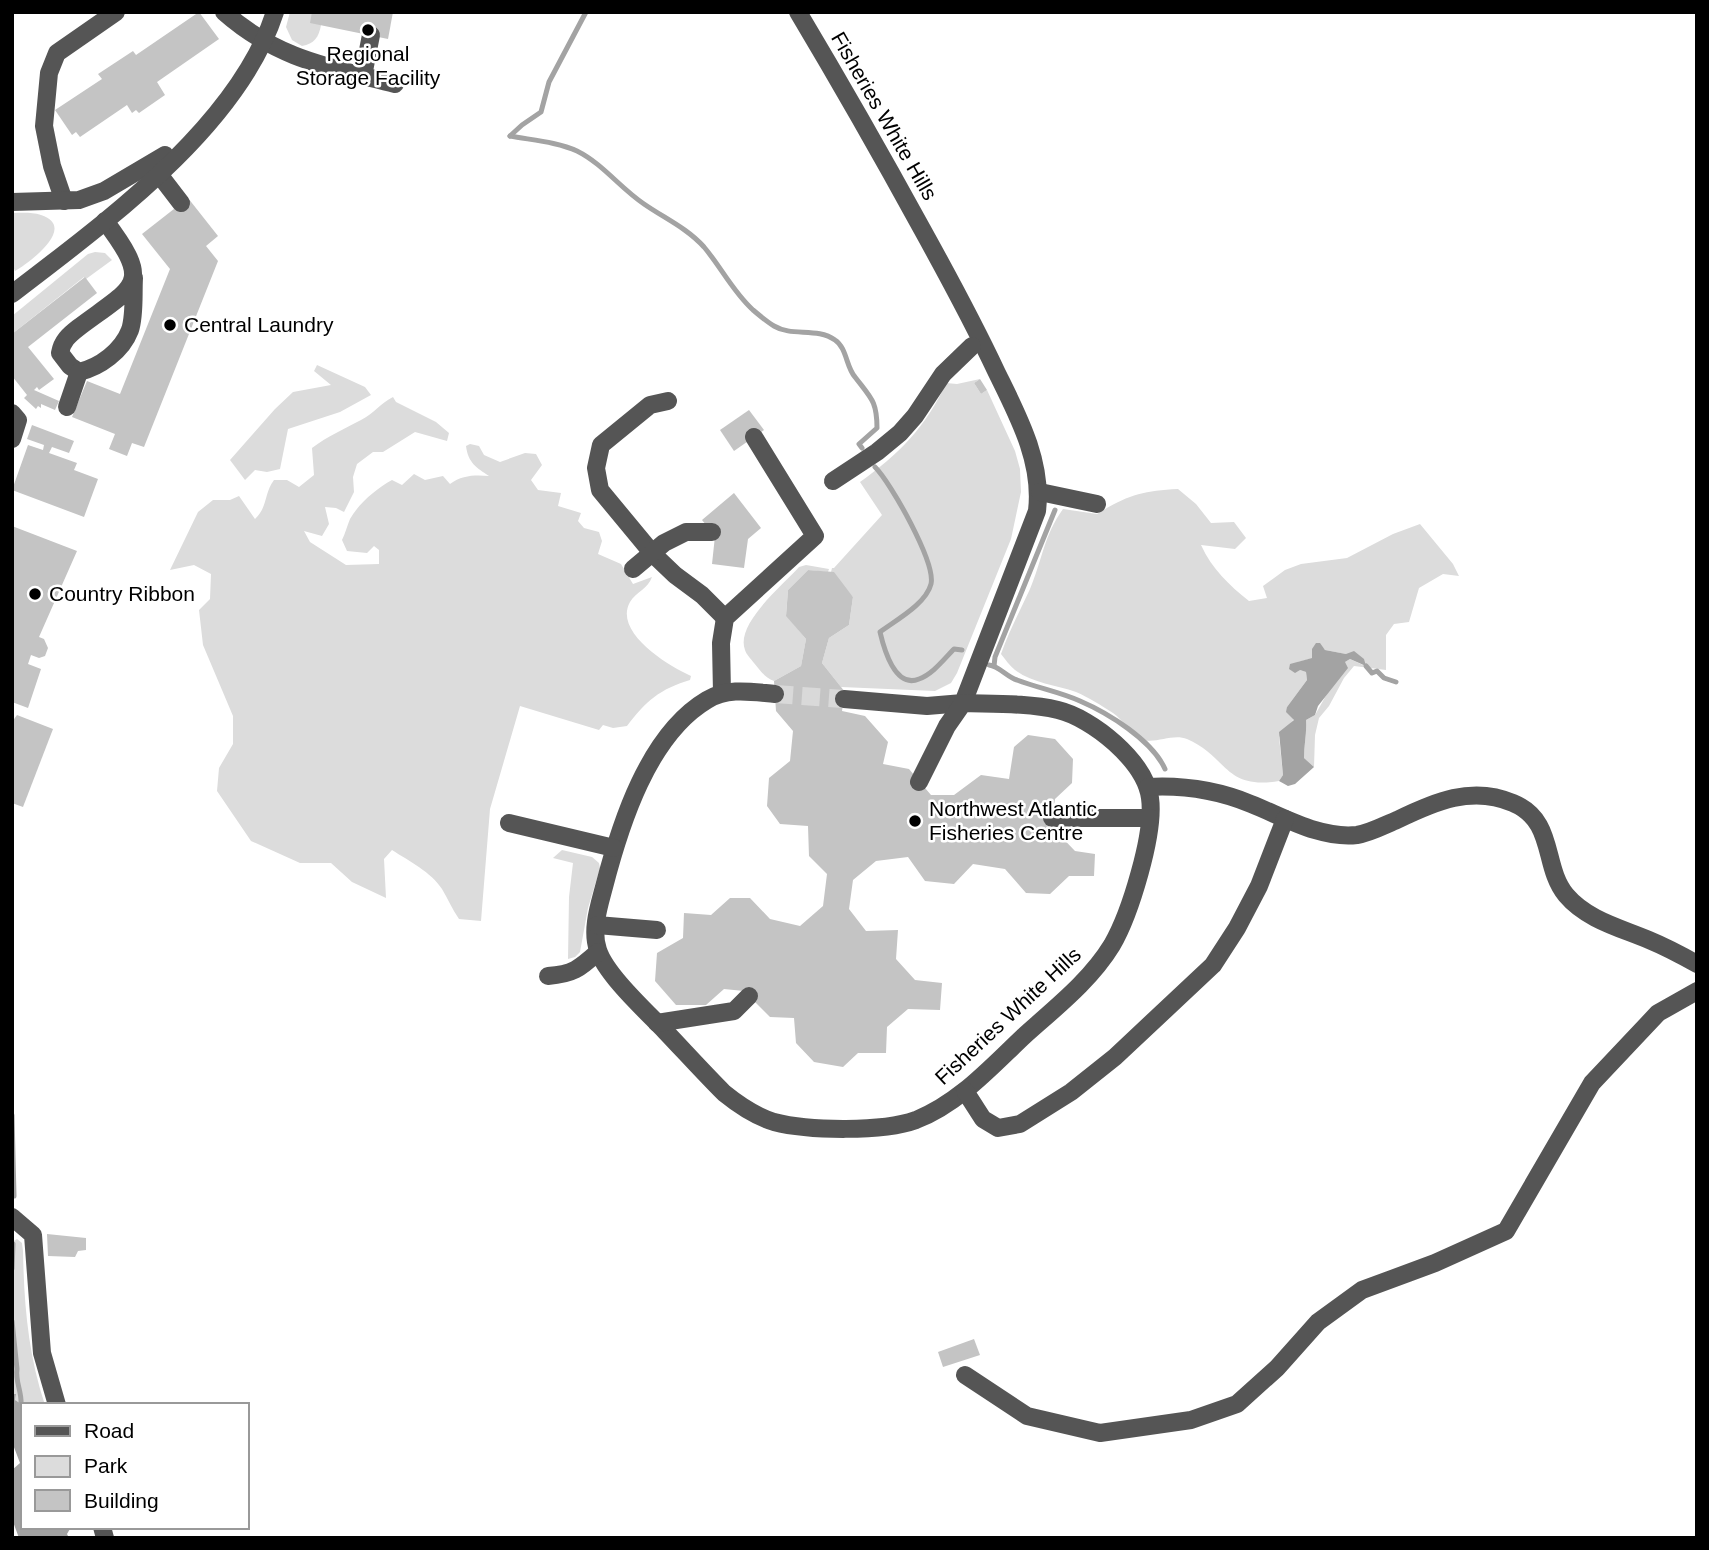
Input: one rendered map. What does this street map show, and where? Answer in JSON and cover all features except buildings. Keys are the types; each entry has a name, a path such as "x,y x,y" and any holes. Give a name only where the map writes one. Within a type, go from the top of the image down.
{"street":[{"path":"64,201 52,166 44,125 49,73 57,53 116,12"},
{"path":"224,12 263,42 291,56 396,84"},
{"path":"12,294 105,221 180,154 215,115 248,70 275,12"},
{"name":"Fisheries White Hills","path":"798,12 864,124 990,357 1030,447 1040,492 1037,511 963,703 947,726 919,782"},
{"path":"363,76 370,35"},
{"path":"12,202 79,200 104,191 158,161 215,115"},
{"path":"158,173 181,203"},
{"path":"105,221 134,265 134,278 130,329 118,349 95,369 79,372 70,366 60,353 61,344 127,291 134,278"},
{"name":"Fisheries White Hills","path":"930,243 930,261 972,346"},
{"name":"Fisheries White Hills","path":"930,243 949,261 984,327 1005,374 1009,397"},
{"path":"833,481 900,433 915,416 943,374 972,346 990,357"},
{"path":"67,407 79,372"},
{"path":"668,401 650,405 601,445 596,468 600,490 653,554 725,618"},
{"path":"12,413 18,420 12,439"},
{"path":"722,693 721,643 725,618 815,536 754,437"},
{"path":"1040,492 1097,504"},
{"path":"633,569 664,543 686,532 712,532"},
{"path":"548,976 569,974 598,952 595,938 597,925 614,848 635,795 662,746 679,723 708,699 722,693 739,691 775,694"},
{"path":"844,699 927,706 963,703 1060,710 1100,731 1119,747 1148,787 1182,786 1203,789 1250,804 1307,828 1332,833 1358,835 1440,800 1460,796 1498,797 1515,803 1531,814 1541,827 1557,880 1565,894 1578,907 1594,918 1697,964"},
{"name":"Fisheries White Hills","path":"598,952 632,997 704,1073 741,1107 776,1122 820,1127 896,1126 939,1109 965,1091 1079,986 1111,947 1133,896 1150,818 1151,799 1148,787"},
{"path":"1052,818 1150,818"},
{"path":"965,1091 983,1119 998,1128 1020,1124 1071,1092 1115,1057 1213,965 1237,928 1259,886 1285,820"},
{"path":"509,823 614,848"},
{"path":"597,925 657,930"},
{"path":"965,1375 1027,1416 1100,1433 1191,1420 1237,1404 1277,1368 1318,1322 1362,1290 1435,1263 1506,1231 1592,1083 1658,1013 1697,990"},
{"path":"657,1023 734,1011 749,996"},
{"path":"12,1217 33,1235 42,1353 56,1403"}],"green space":[{"path":"290,12 312,12 321,25 313,42 302,46 292,40 286,27"},
{"path":"12,213 41,215 51,221 55,228 53,236 39,253 15,271 12,264"},
{"path":"105,253 112,260 86,279 84,277 12,334 12,316 88,254"},
{"path":"317,365 365,387 371,395 340,412 288,429 280,469 267,472 255,470 245,480 230,460 293,392 331,385 314,371"},
{"path":"980,379 974,383 981,394 987,390 1015,451 1020,469 1021,492 1011,539 957,673 951,683 935,691 841,687 822,663 829,638 849,625 853,597 831,572 882,515 860,482 910,438 930,413 946,383 957,384"},
{"path":"393,397 396,402 436,422 449,433 447,441 415,432 383,452 373,452 357,464 353,477 354,492 344,512 325,507 329,524 322,536 304,531 310,542 346,565 379,564 379,550 374,546 367,553 347,551 342,540 354,513 380,488 392,480 402,485 414,474 425,480 443,476 450,484 469,476 489,476 471,461 466,446 470,444 479,446 484,455 500,462 525,453 536,454 542,465 531,480 538,490 561,493 558,506 581,513 578,521 584,528 599,532 602,541 598,554 621,564 633,584 652,577 648,585 630,602 627,613 629,625 636,636 657,656 691,676 690,680 670,687 654,697 627,726 613,728 603,725 599,730 520,706 490,809 481,921 459,919 432,877 392,850 384,859 386,898 352,882 331,863 300,863 251,841 217,791 219,768 233,744 233,716 203,645 199,610 210,599 211,574 194,565 170,570 198,512 213,500 230,500 239,496 255,519 262,510 274,480 287,480 299,487 314,475 312,448 365,418"},
{"path":"1178,489 1196,504 1211,523 1234,522 1246,538 1235,549 1201,545 1222,576 1249,601 1267,598 1263,586 1285,570 1301,564 1347,558 1393,534 1420,524 1453,564 1459,576 1443,574 1419,588 1409,622 1394,624 1386,635 1386,670 1354,666 1344,678 1329,706 1319,718 1315,735 1314,767 1304,758 1306,720 1315,715 1345,662 1350,659 1365,666 1346,654 1325,650 1319,643 1313,658 1298,662 1300,670 1306,672 1307,680 1287,707 1294,719 1279,737 1283,775 1279,781 1261,783 1237,776 1211,754 1187,739 1140,739 1117,716 1100,705 1076,692 1036,681 1022,674 1001,654 1030,589 1047,538 1063,509 1097,514 1136,495"},
{"path":"806,565 829,569 828,572 808,570 788,590 786,615 806,639 801,666 774,681 763,674 747,655 744,640 747,629 762,606 799,567"},
{"path":"562,850 592,857 599,863 600,868 588,908 580,952 568,959 569,897 573,863 553,858"},
{"path":"17,1239 22,1243 31,1348 44,1403 21,1404 15,1400 16,1394 12,1394 12,1242"}],"shaded area":[{"path":"1316,643 1320,643 1325,650 1346,654 1354,651 1364,659 1366,666 1350,659 1345,662 1348,668 1318,706 1315,715 1306,720 1304,758 1314,767 1295,784 1288,786 1279,781 1283,775 1279,732 1294,720 1286,712 1287,707 1307,680 1306,672 1300,670 1295,673 1289,669 1290,664 1312,658 1312,649"},
{"path":"12,1394 16,1394 15,1400 21,1404 21,1529 70,1529 67,1534 69,1538 19,1538 12,1519 12,1470 20,1463 12,1442"}],"waterway":[{"path":"510,136 541,112 549,82 586,12"},
{"path":"510,136 561,145 586,156 635,198 697,240 739,295 774,326 789,331 828,336 839,343 852,373 869,395 876,412 877,428 859,444 862,448"},
{"path":"875,467 911,524 931,574 931,584 923,598 910,611 880,632 892,666 903,678 911,681 929,674 954,649 962,650"},
{"path":"994,666 995,657 1055,510"},
{"path":"989,665 1013,679 1072,698 1103,713 1140,738 1159,758 1165,769"},
{"path":"1366,666 1372,673 1377,671 1384,678 1396,682"},
{"path":"12,1115 14,1196"},
{"path":"12,1269 13,1244"},
{"path":"12,1321 21,1404"}],"tunnel":[{"path":"775,694 844,699"}],"place":[{"name":"Regional Storage Facility","path":"368,30"},
{"name":"Central Laundry","path":"170,325"},
{"name":"Country Ribbon","path":"35,594"},
{"name":"Northwest Atlantic Fisheries Centre","path":"915,821"}]}
